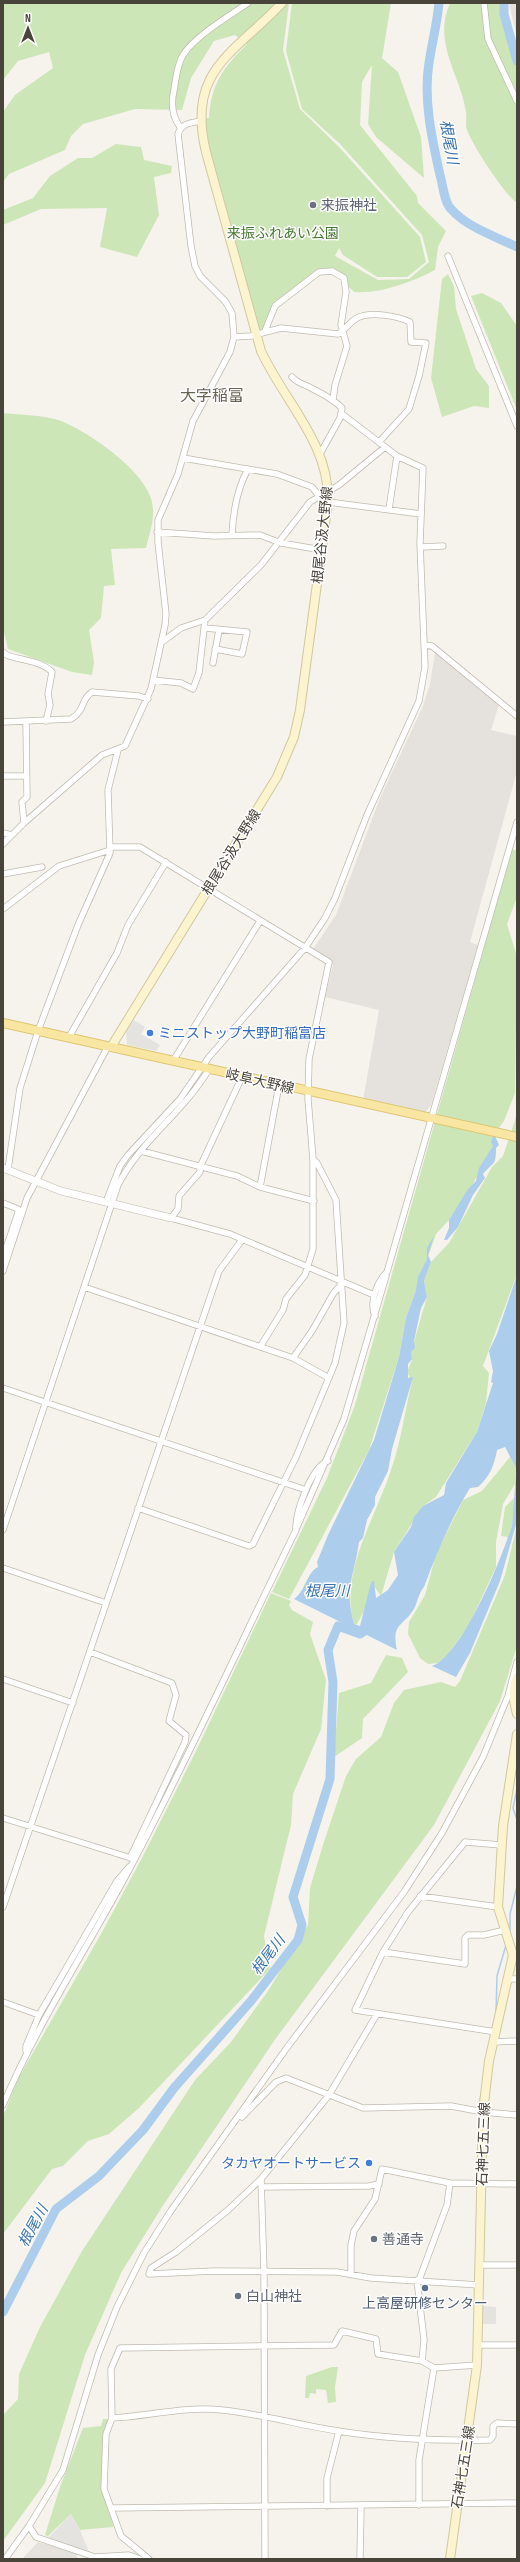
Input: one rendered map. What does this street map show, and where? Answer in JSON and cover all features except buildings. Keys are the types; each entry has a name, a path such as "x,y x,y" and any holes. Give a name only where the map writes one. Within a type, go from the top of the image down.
{"main road":[{"name":"根尾谷汲大野線","path":"111,1047 277,777 294,737 300,710 328,502 325,468 320,454 271,372 256,334 206,152 200,121 202,101 209,81 223,57 282,3"},
{"name":"岐阜大野線","path":"3,1023 517,1137"},
{"path":"517,1677 512,1702 517,1714"},
{"name":"石神七五三線","path":"450,2559 477,2365 481,2265 483,2112 494,2042 515,1950 505,1930 498,1907 501,1845 517,1734"}],"street":[{"path":"3,844 24,823 102,755 125,746 148,699 154,680 166,614 157,532 161,509 183,458 193,421 230,352 234,337 232,313 225,301 200,276 195,266 191,246 178,139 180,127 174,119 173,99 178,68 184,54 196,41 248,3"},
{"path":"484,3 488,38 517,101"},
{"path":"180,127 200,121"},
{"path":"448,256 517,426"},
{"path":"265,332 275,306 320,272 332,271 344,278 346,292 342,332 346,338 347,346 335,386 333,400"},
{"path":"234,337 282,328 328,335 342,332 357,318 364,316 403,318 410,322 411,342 426,343 420,376 409,409 380,441"},
{"path":"292,377 296,382 333,400 342,408 342,414 320,454"},
{"path":"106,1202 120,1166 180,1100 305,948 325,918 335,898 367,815 420,701 425,667 421,546 423,468 397,456 380,441 342,414"},
{"path":"162,642 181,628 205,620 261,565 301,513 318,496 328,491 385,446"},
{"path":"389,509 397,456"},
{"path":"183,458 248,469 289,478 312,487 318,496"},
{"path":"232,535 233,519 239,490 248,469"},
{"path":"328,502 421,514"},
{"path":"157,532 193,536 260,535 278,541 322,550"},
{"path":"421,546 443,546"},
{"path":"154,680 181,684 193,689 198,673 205,620"},
{"path":"205,628 248,632 244,652 215,649"},
{"path":"213,663 219,630"},
{"path":"424,645 432,646 517,716"},
{"path":"3,652 10,658 24,658 35,662 52,672 48,694 50,705 46,721"},
{"path":"3,722 71,719 80,714 87,695 92,692 139,696 148,699"},
{"path":"24,823 22,802 27,797 26,721"},
{"path":"118,750 108,790 110,849 78,925 38,1031 20,1088 4,1169 61,1191 172,1218 230,1234 308,1268 374,1294"},
{"path":"3,776 26,776"},
{"path":"132,1859 296,1530 328,1461 344,1419 434,1119 517,822"},
{"path":"3,833 12,835"},
{"path":"3,909 59,866 110,849 140,847 329,962 330,965 310,1047 308,1091 313,1159 314,1235 308,1268 298,1285 286,1299 283,1310 260,1347"},
{"path":"69,1037 117,953 128,925 166,862"},
{"path":"3,874 42,867"},
{"path":"173,1061 260,921"},
{"path":"3,1257 20,1213 27,1198 37,1183 64,1125 107,1048 111,1047"},
{"path":"3,1530 45,1402 114,1204 118,1186 129,1165 186,1104 205,1068"},
{"path":"172,1218 178,1209 179,1196 200,1172 200,1167 242,1077"},
{"path":"260,1187 279,1085"},
{"path":"141,1151 237,1176 260,1187 314,1200"},
{"path":"138,1508 249,1546 253,1544 282,1482 296,1457 336,1363 344,1323 343,1282 336,1200 317,1163 313,1159"},
{"path":"3,1203 18,1209 20,1213"},
{"path":"3,1271 20,1213"},
{"path":"3,1908 219,1271 242,1240"},
{"path":"375,1316 373,1311 374,1294 387,1272"},
{"path":"293,1358 312,1331 333,1294 343,1282"},
{"path":"84,1288 293,1358 329,1378"},
{"path":"3,1388 306,1490"},
{"path":"296,1530 295,1520 306,1490 322,1463 328,1461"},
{"path":"3,1568 106,1603"},
{"path":"3,2105 26,2053 131,1866 132,1859 185,1742 186,1735 169,1721 176,1695 172,1683 90,1652"},
{"path":"5,2559 29,2526 63,2470 98,2355 117,2307 144,2253 170,2212 232,2127 286,2049 404,1892 442,1833 483,1757 508,1696 517,1662"},
{"path":"3,1679 72,1702"},
{"path":"3,1818 132,1859"},
{"path":"496,2032 355,2010 383,1952 420,1896 465,1842 501,1845"},
{"path":"26,2053 26,2046 40,2015 117,1881 126,1868 131,1866"},
{"path":"420,1896 498,1907"},
{"path":"383,1952 465,1964 465,1938 468,1935 484,1935 505,1930"},
{"path":"508,1979 517,1979"},
{"path":"3,2002 40,2015"},
{"path":"377,2014 329,2095 262,2179 228,2210 176,2252 150,2268 149,2274 214,2271 351,2274 371,2278 479,2285"},
{"path":"494,2042 517,2041"},
{"path":"232,2127 281,2079 286,2078 363,2108 451,2106 483,2112 517,2115"},
{"path":"351,2274 351,2245 354,2231 375,2199 382,2170 450,2183 481,2185 517,2184"},
{"path":"262,2179 264,2272 265,2559"},
{"path":"422,2361 422,2316 418,2280 447,2205 450,2183"},
{"path":"262,2187 369,2186 379,2184"},
{"path":"481,2265 517,2265"},
{"path":"149,2559 121,2536 113,2508 104,2489 106,2434 112,2418 111,2369 122,2347 334,2345 342,2331 376,2339 378,2354 422,2361 434,2368 477,2365"},
{"path":"478,2345 517,2345"},
{"path":"419,2505 419,2460 434,2368"},
{"path":"112,2418 190,2409 222,2410 339,2431 422,2440 490,2440 493,2436 493,2426 498,2423 517,2424"},
{"path":"327,2506 327,2478 339,2431"},
{"path":"113,2508 457,2505 517,2503"},
{"path":"360,2559 361,2506"},
{"path":"29,2526 36,2537 96,2558 129,2555 140,2559"},
{"path":"79,2551 79,2559"}],"shaded area":[{"path":"509,3 517,3 517,38"},
{"path":"435,652 499,705 491,730 517,736 517,771 470,942 478,945 431,1105 425,1113 363,1100 379,1010 325,997 333,965 330,959 313,949 336,915 380,798 423,706 430,684"},
{"path":"134,1020 145,1027 141,1034 160,1045 156,1051 127,1045 126,1032"},
{"path":"481,2306 496,2307 496,2324 480,2324"},
{"path":"71,2514 80,2530 89,2552 46,2540"},
{"path":"38,2542 77,2553 77,2559 22,2559"}],"green space":[{"name":"来振ふれあい公園","path":"3,3 289,3 283,50 300,109 340,148 420,237 426,262 407,277 377,277 343,255 339,248 335,256 378,280 409,279 429,262 422,235 340,144 302,109 286,51 292,3 391,3 382,58 398,72 421,137 424,178 376,137 368,124 372,65 362,82 360,125 417,196 418,203 446,231 438,247 435,270 416,279 386,289 354,292 339,277 324,268 320,269 273,303 265,330 259,332 208,144 205,118 209,118 212,95 220,77 231,61 247,44 235,35 214,41 191,78 182,110 135,109 83,124 71,136 65,150 9,174 3,182 3,112 15,95 53,68 49,52 18,61 3,80"},
{"path":"450,3 500,3 500,16 517,61 517,203 511,198 489,169 467,130 466,112 463,99 449,59 444,32 445,18"},
{"path":"116,144 141,147 144,160 172,166 171,173 154,177 159,215 137,257 100,247 107,208 41,209 3,225 3,210 33,198 50,176 78,158 92,158"},
{"path":"448,274 454,286 456,309 476,369 489,386 489,408 474,406 442,417 431,378 442,279"},
{"path":"482,293 501,303 517,326 517,410 471,296"},
{"path":"3,413 47,418 61,421 73,427 118,456 143,482 150,496 153,509 153,518 146,548 111,549 115,585 104,586 101,618 89,630 94,662 92,675 72,672 8,649 3,628"},
{"path":"512,849 517,851 517,897 507,924 517,957 515,1093 504,1121 493,1136 493,1146 472,1186 449,1220 436,1234 406,1318 399,1357 369,1450 289,1599 272,1592 327,1478 355,1405"},
{"path":"517,1114 517,1274 483,1366 489,1373 486,1403 477,1432 436,1497 423,1506 394,1552 381,1596 371,1582 365,1609 357,1624 354,1625 351,1605 351,1585 355,1565 398,1448 412,1381 407,1372 412,1360 411,1352 427,1297 424,1281 431,1262 449,1243 492,1167 503,1156"},
{"path":"510,1457 516,1468 515,1484 503,1504 496,1542 496,1567 470,1623 459,1639 447,1656 438,1663 428,1664 420,1658 408,1634 409,1622 425,1595 436,1554 463,1500 482,1491"},
{"path":"515,1497 512,1526 508,1537 501,1536 505,1507"},
{"path":"517,1525 517,1646 500,1701 434,1825 274,2041 162,2207 121,2273 85,2355 45,2483 3,2541 3,2415 18,2399 19,2374 40,2327 82,2251 195,2080 231,2042 268,1991 308,1925 310,1888 346,1776 356,1759 381,1737 394,1703 404,1690 441,1682 455,1687 460,1681 505,1575"},
{"path":"271,1593 291,1601 289,1605 292,1610 313,1622 310,1634 326,1680 321,1729 293,1794 291,1825 264,1936 270,1969 139,2108 109,2134 88,2141 63,2166 52,2169 3,2234 3,2116 19,2077 101,1934 143,1856 197,1749"},
{"path":"386,1655 402,1658 408,1672 363,1719 362,1738 334,1757 339,1693 371,1683"},
{"path":"332,2367 338,2367 335,2387 336,2402 328,2403 326,2390 316,2389 316,2394 310,2393 309,2398 305,2398 306,2376"},
{"path":"103,2419 110,2419 103,2435 102,2491 112,2514 113,2527 80,2530 71,2514 48,2536 45,2535 60,2487 83,2428 101,2426"}],"water":[{"path":"493,1136 495,1136 499,1145 496,1148 495,1161 483,1174 485,1178 473,1195 458,1227 447,1240 444,1240 449,1228 449,1220 468,1189 476,1181 479,1168 493,1146 491,1142"},
{"path":"434,1236 428,1255 431,1262 424,1281 427,1297 421,1308 414,1341 415,1348 411,1352 412,1359 408,1364 408,1378 413,1377 392,1449 388,1471 375,1497 375,1505 367,1520 363,1538 359,1542 351,1583 350,1601 354,1624 360,1626 371,1582 374,1581 376,1598 388,1590 398,1575 394,1552 411,1527 414,1517 423,1506 444,1495 446,1483 477,1432 493,1383 491,1382 493,1371 489,1351 497,1334 517,1275 517,1521 500,1581 470,1653 456,1677 432,1666 443,1659 466,1629 496,1569 512,1526 516,1468 505,1447 497,1450 493,1466 488,1475 478,1487 470,1488 457,1512 439,1548 414,1609 397,1630 397,1650 294,1599 298,1596 311,1573 318,1567 317,1562 328,1535 374,1440 399,1357 406,1318 416,1290 418,1277 427,1259 427,1248"}],"waterway":[{"name":"根尾川","path":"439,3 427,77 427,91 431,133 445,198 451,209 465,221 482,231 517,247"},
{"path":"504,3 504,14 517,61"},
{"name":"根尾川","path":"3,2312 56,2209 99,2176 143,2130 174,2088 251,2001 298,1940 302,1925 293,1897 330,1779 333,1682 328,1650 338,1626 360,1634 372,1626"},
{"path":"517,1789 513,1808 517,1820"},
{"path":"510,1931 510,1914 517,1886"},
{"path":"496,2013 497,1976 506,1945"},
{"path":"478,2110 482,2090"}],"place":[{"name":"来振神社","path":"313,205"},
{"name":"ミニストップ大野町稲富店","path":"150,1033"},
{"name":"タカヤオートサービス","path":"369,2163"},
{"name":"善通寺","path":"374,2239"},
{"name":"上高屋研修センター","path":"425,2288"},
{"name":"白山神社","path":"238,2296"}],"district":[{"name":"大字稲富","path":"212,395"}]}
